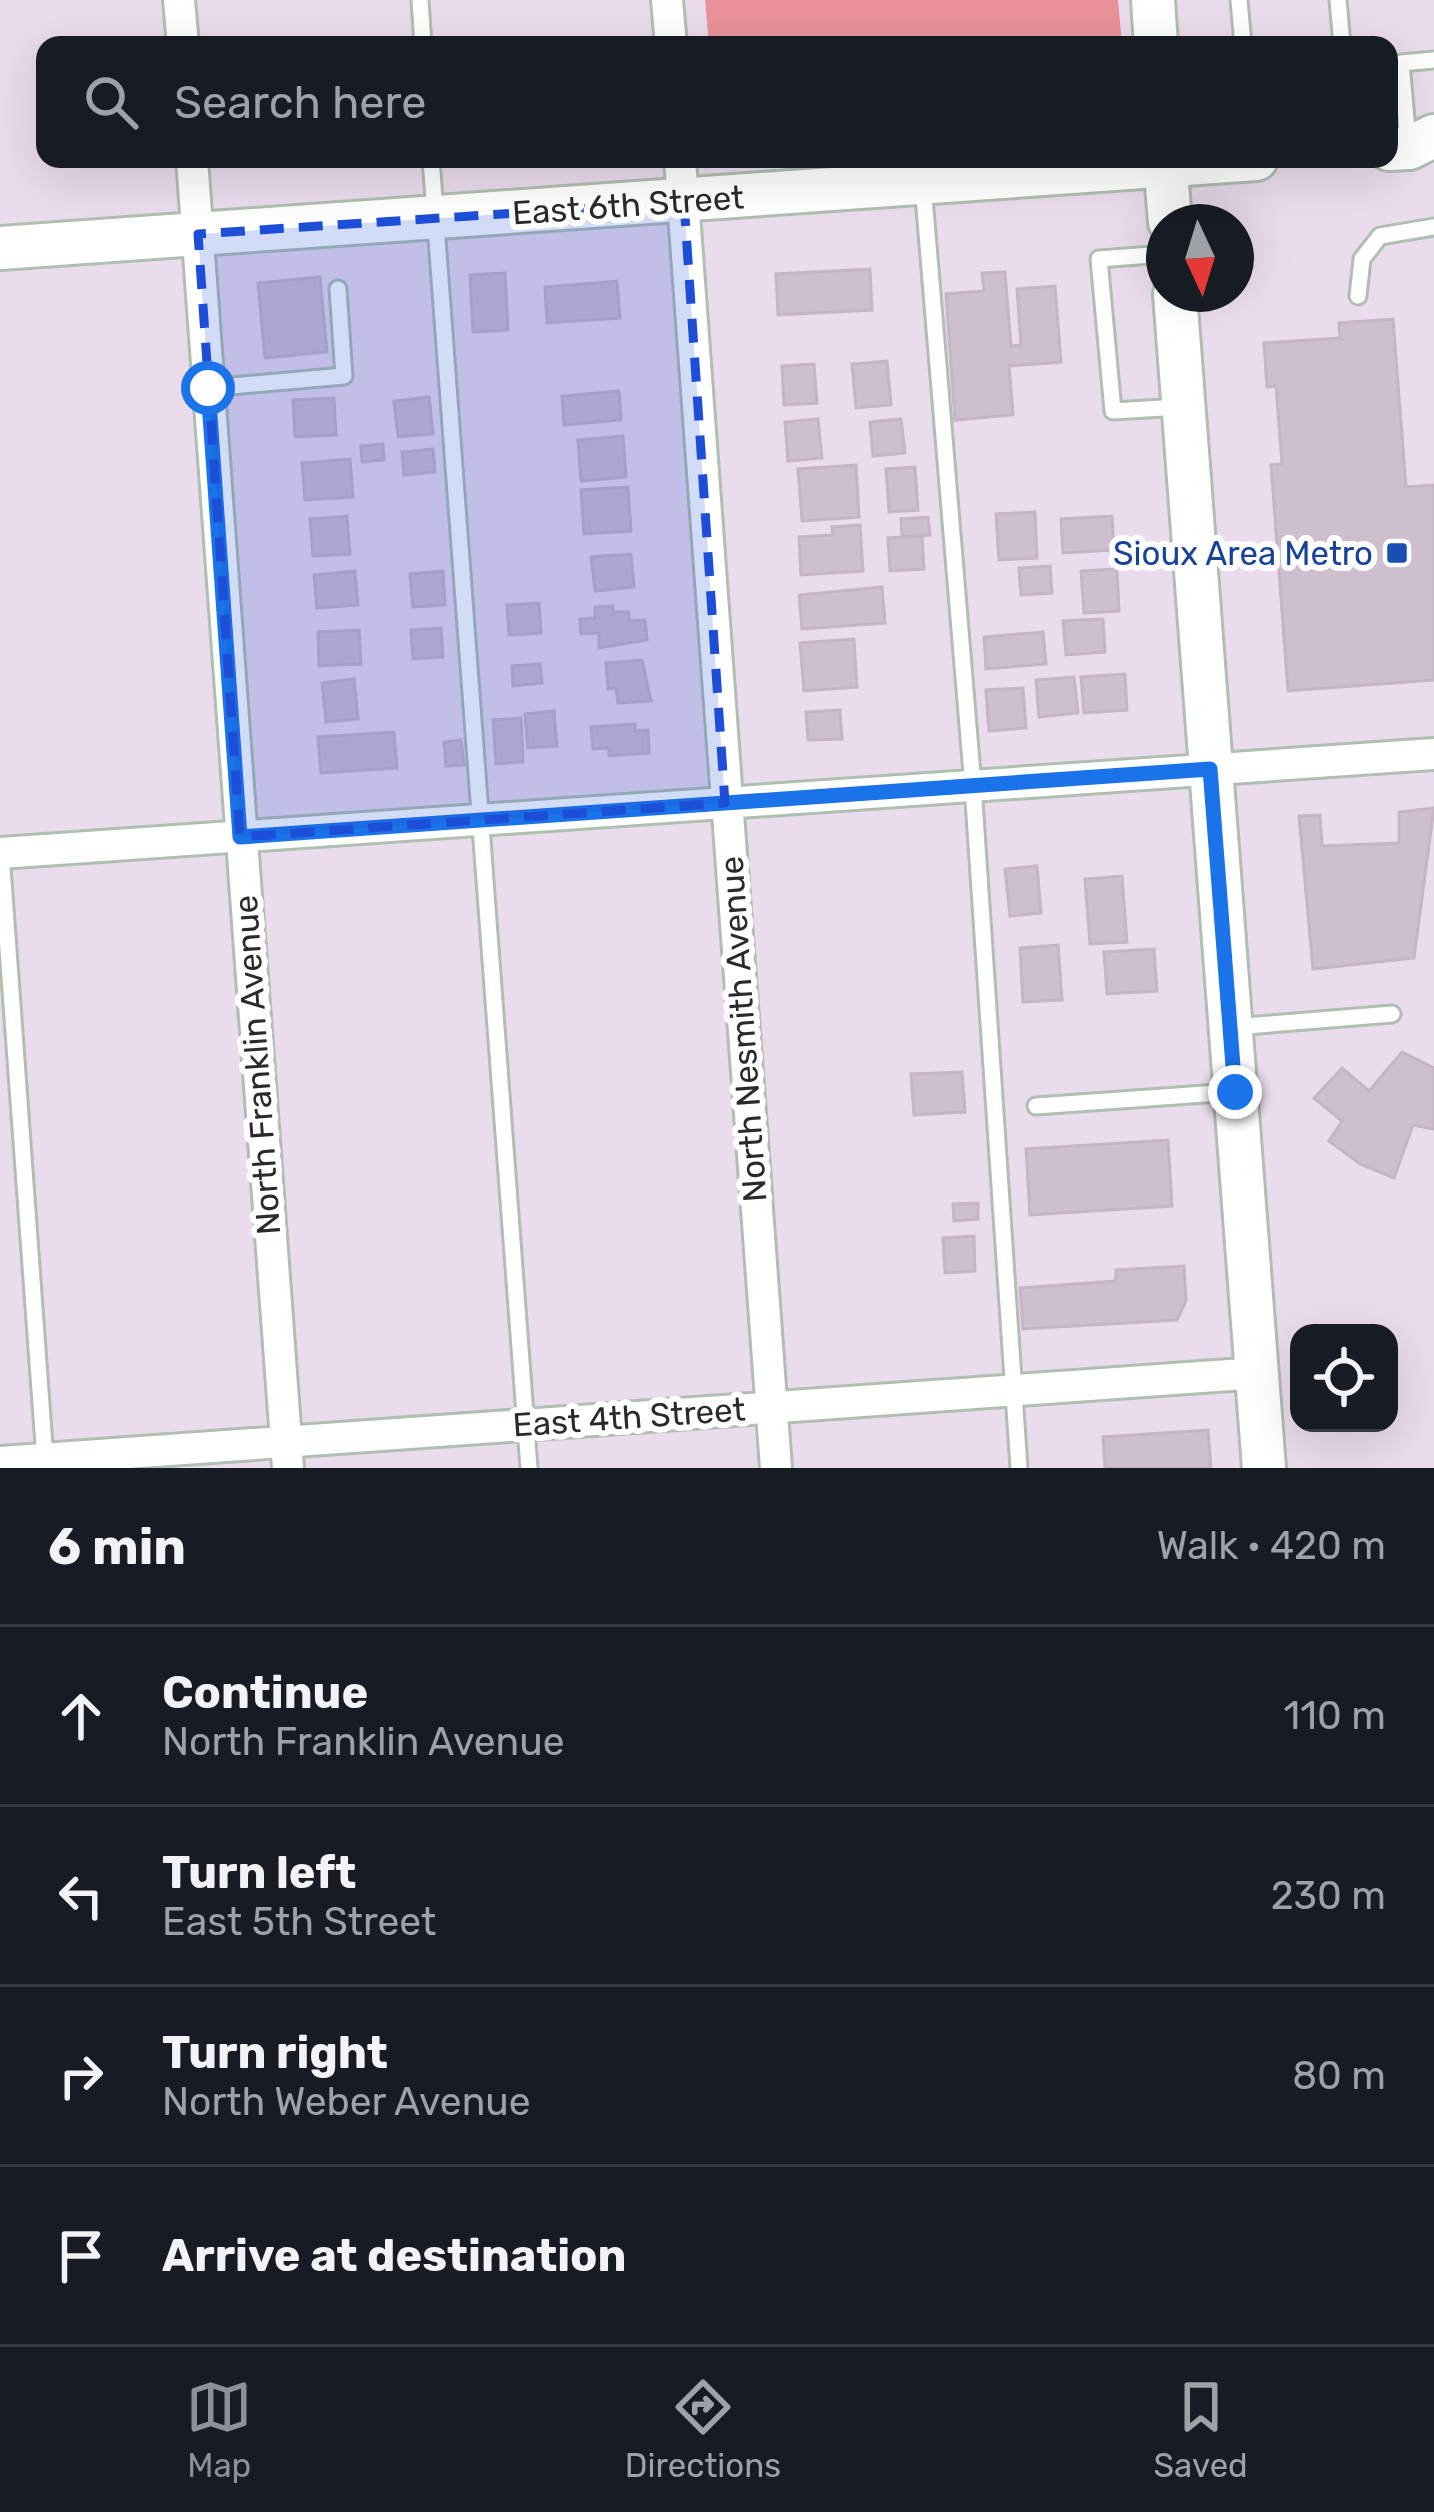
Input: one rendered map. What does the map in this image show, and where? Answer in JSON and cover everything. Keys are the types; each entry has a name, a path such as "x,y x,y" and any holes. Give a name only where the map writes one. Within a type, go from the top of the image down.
{"street":[{"path":"179,0 182,36"},
{"path":"667,0 670,36"},
{"path":"1153,0 1155,36"},
{"name":"North Franklin Avenue","path":"193,168 287,1455"},
{"name":"North Nesmith Avenue","path":"681,168 776,1468"},
{"name":"East 6th Street","path":"0,248 684,202 1097,168"},
{"path":"1166,168 1169,204"},
{"path":"1176,312 1264,1468"},
{"path":"0,853 1434,754"},
{"name":"East 4th Street","path":"0,1462 287,1455 526,1425 1258,1373"}],"lane":[{"path":"420,0 423,36"},
{"path":"1239,0 1243,36"},
{"path":"1338,0 1341,36"},
{"path":"1398,63 1434,60"},
{"path":"1398,75 1417,148"},
{"path":"432,168 530,1468"},
{"path":"923,183 973,786 1019,1468"},
{"path":"1358,296 1362,259 1380,236 1434,227"},
{"path":"1146,255 1099,259 1113,411 1183,406"},
{"path":"208,388 344,376 338,289"},
{"path":"0,853 45,1463"},
{"path":"1231,1027 1392,1013"},
{"path":"1036,1106 1235,1092"}],"highlighted area":[{"path":"684,202 725,803 240,837 198,234"}],"shaded area":[{"path":"705,0 1118,0 1121,36 708,36"}],"building":[{"path":"870,269 872,310 778,315 776,274"},
{"path":"1005,272 1011,346 1021,345 1017,289 1055,286 1061,362 1009,366 1013,415 955,420 946,294 984,291 982,273"},
{"path":"505,273 508,330 473,332 470,275"},
{"path":"320,277 327,352 265,358 258,283"},
{"path":"617,281 620,318 547,323 545,287"},
{"path":"1393,319 1406,487 1434,485 1434,680 1288,691 1271,465 1282,464 1276,386 1267,387 1264,343 1340,338 1339,323"},
{"path":"887,361 891,405 856,408 852,364"},
{"path":"814,364 817,403 784,405 782,366"},
{"path":"619,391 621,420 564,425 562,396"},
{"path":"429,397 433,434 398,437 394,401"},
{"path":"334,398 336,435 295,437 293,400"},
{"path":"818,419 822,458 788,461 785,422"},
{"path":"901,419 905,453 873,456 870,422"},
{"path":"623,436 626,477 581,481 578,440"},
{"path":"383,444 384,460 362,462 361,446"},
{"path":"433,449 435,472 404,475 402,452"},
{"path":"350,459 353,497 305,500 302,463"},
{"path":"856,465 859,517 802,521 798,469"},
{"path":"915,467 918,510 889,512 886,469"},
{"path":"628,487 631,531 584,534 581,490"},
{"path":"1035,512 1037,558 999,560 996,514"},
{"path":"347,516 350,554 313,556 310,519"},
{"path":"1112,516 1114,550 1063,553 1061,519"},
{"path":"928,517 930,535 902,537 901,519"},
{"path":"860,525 863,571 801,575 799,537 833,535 832,527"},
{"path":"922,536 924,569 890,571 888,538"},
{"path":"631,554 634,587 595,591 591,557"},
{"path":"1050,566 1052,593 1021,595 1019,568"},
{"path":"1117,569 1119,611 1084,613 1081,571"},
{"path":"355,571 358,605 317,608 314,575"},
{"path":"443,571 445,605 413,607 410,574"},
{"path":"882,587 885,623 802,629 799,595"},
{"path":"539,603 541,633 509,635 507,605"},
{"path":"613,606 613,612 629,612 629,621 645,620 647,640 599,648 599,633 581,634 580,619 595,618 595,607"},
{"path":"1103,619 1105,652 1066,655 1063,621"},
{"path":"441,628 443,657 413,659 411,630"},
{"path":"359,630 361,664 319,666 318,632"},
{"path":"1043,632 1046,664 986,669 984,637"},
{"path":"854,639 857,687 804,691 800,643"},
{"path":"642,660 651,701 618,703 616,688 608,689 606,663"},
{"path":"540,664 542,683 513,686 512,666"},
{"path":"1125,674 1127,710 1084,713 1081,677"},
{"path":"1074,677 1078,713 1039,717 1036,680"},
{"path":"354,679 358,719 326,722 322,683"},
{"path":"1023,688 1026,728 989,731 986,690"},
{"path":"840,710 842,739 808,740 806,712"},
{"path":"554,711 557,746 528,748 525,714"},
{"path":"521,718 523,762 496,764 493,720"},
{"path":"635,724 635,731 648,730 649,753 609,756 609,748 593,749 591,727"},
{"path":"394,732 397,768 321,773 318,737"},
{"path":"461,740 464,765 446,766 444,742"},
{"path":"1434,808 1414,958 1313,969 1299,816 1320,815 1322,846 1399,843 1399,812"},
{"path":"1037,866 1041,913 1010,916 1005,869"},
{"path":"1122,876 1127,942 1090,944 1085,879"},
{"path":"1058,945 1062,1000 1023,1002 1020,948"},
{"path":"1154,949 1157,991 1107,994 1104,952"},
{"path":"1402,1052 1434,1068 1434,1129 1413,1125 1394,1178 1360,1164 1329,1141 1342,1121 1314,1098 1342,1068 1369,1091"},
{"path":"962,1072 965,1112 914,1115 911,1074"},
{"path":"1168,1140 1172,1206 1030,1215 1026,1149"},
{"path":"978,1203 978,1219 954,1221 953,1204"},
{"path":"974,1236 975,1271 945,1273 943,1238"},
{"path":"1184,1266 1186,1301 1177,1320 1023,1329 1020,1288 1116,1281 1116,1270"},
{"path":"1208,1430 1211,1468 1105,1468 1103,1437"}],"place":[{"name":"Sioux Area Metro","path":"1397,553"}],"route":[{"path":"208,388 240,837 1210,769 1235,1092"}]}
